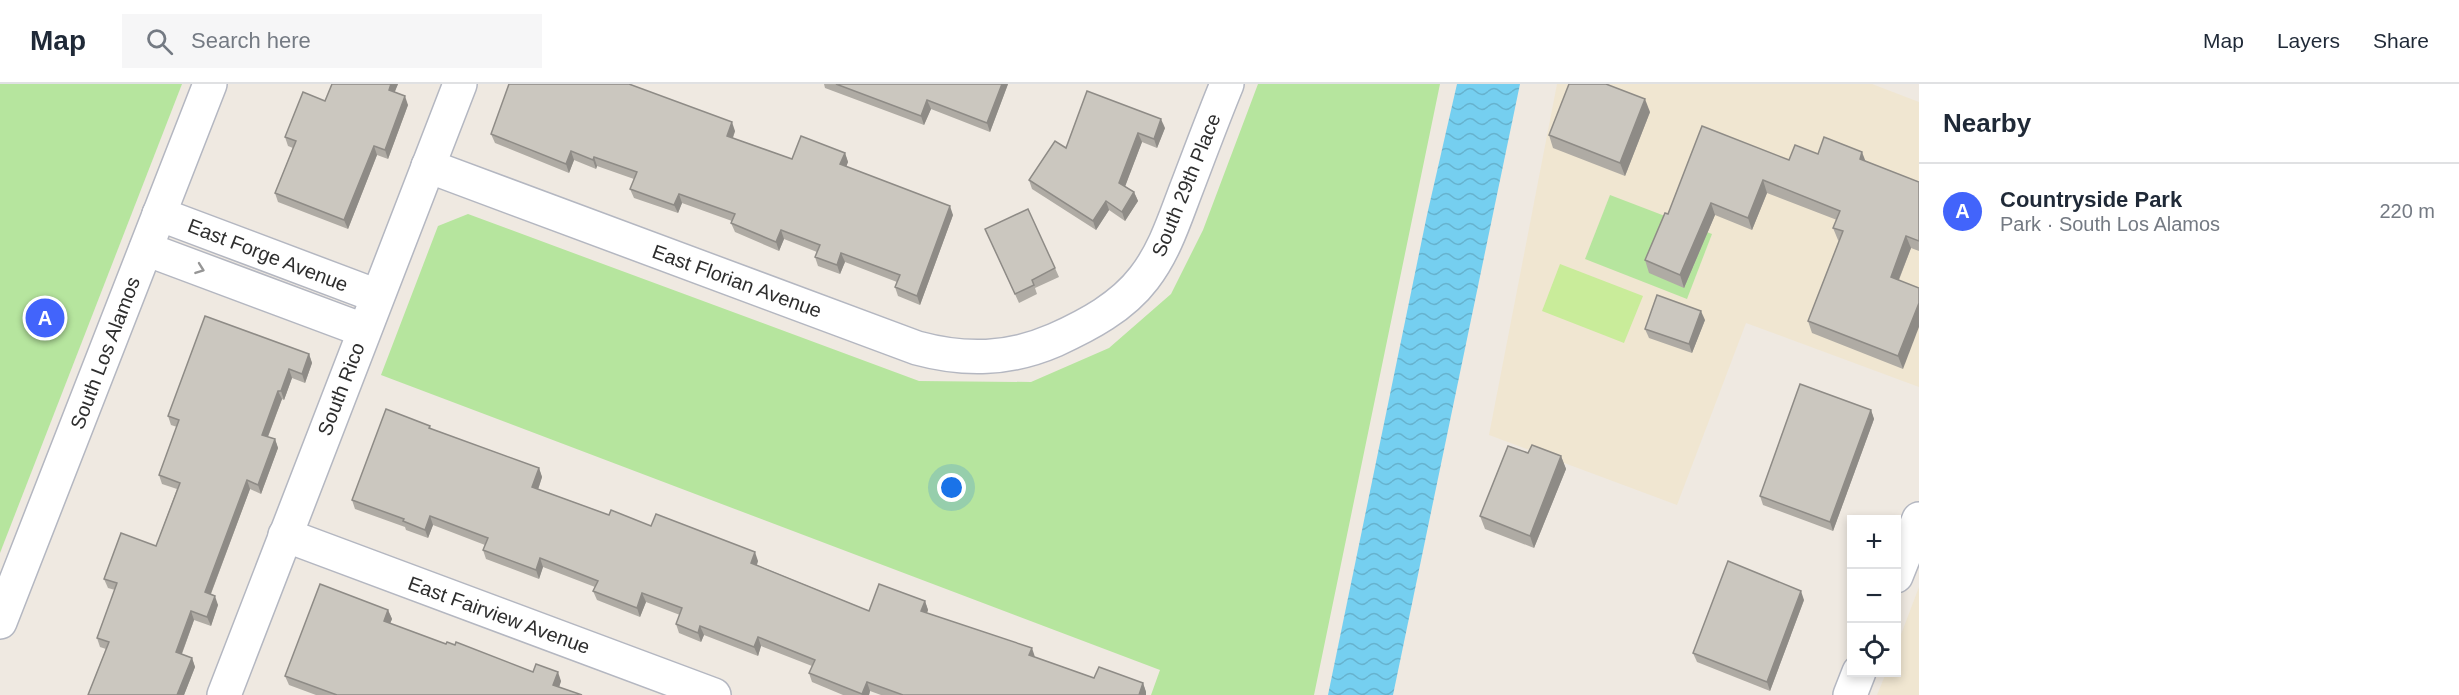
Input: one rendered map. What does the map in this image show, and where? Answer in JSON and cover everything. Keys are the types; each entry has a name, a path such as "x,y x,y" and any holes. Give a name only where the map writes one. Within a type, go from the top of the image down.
{"street":[{"name":"South Los Alamos","path":"0,622 210,84"},
{"name":"South Rico","path":"224,695 376,296 460,84"},
{"name":"South 29th Place","path":"1051,342 1074,332 1111,310 1143,279 1167,240 1227,84"},
{"name":"East Florian Avenue","path":"429,166 916,348 939,354 987,357 1011,355 1051,342"},
{"name":"East Forge Avenue","path":"159,214 376,296"},
{"name":"East Forge Avenue","path":"146,249 363,330"},
{"path":"1899,569 1919,519"},
{"name":"East Fairview Avenue","path":"285,535 714,695"},
{"path":"1850,695 1857,677"}],"shaded area":[{"path":"1557,84 1872,84 1919,102 1919,387 1746,323 1677,505 1489,435"},
{"path":"1919,587 1919,695 1877,695 1884,677 1901,677 1901,634"}],"green space":[{"path":"0,84 182,84 0,553"},
{"path":"1258,84 1440,84 1314,695 1151,695 1160,670 381,375 438,226 468,214 919,381 1031,382 1109,348 1171,294 1203,230"},
{"path":"1610,195 1712,234 1687,299 1585,259"},
{"path":"1560,264 1643,296 1624,343 1542,311"}],"water":[{"path":"1457,84 1520,84 1393,695 1328,695 1427,215"}],"building":[{"path":"332,84 391,84 389,90 405,96 385,150 374,146 344,220 275,193 296,141 285,137 303,92 325,101"},
{"path":"509,84 629,84 732,122 727,136 792,159 801,136 845,153 840,164 950,206 917,296 895,287 900,275 841,253 837,265 815,257 820,245 781,230 776,242 731,223 735,214 679,194 674,205 630,189 637,172 594,157 593,160 571,151 566,164 491,134"},
{"path":"836,84 1002,84 987,123 927,100 921,116"},
{"path":"1569,84 1606,84 1645,99 1620,163 1549,135"},
{"path":"1087,91 1161,119 1154,139 1138,133 1119,183 1134,192 1122,212 1106,201 1093,221 1029,180 1055,141 1066,148"},
{"path":"1702,126 1789,160 1795,145 1818,154 1824,137 1862,152 1860,159 1919,182 1919,241 1906,236 1891,277 1919,288 1919,303 1898,356 1808,321 1843,231 1833,228 1840,211 1763,180 1748,218 1711,203 1680,275 1645,260 1665,213 1668,214"},
{"path":"1028,209 1055,268 1032,280 1034,285 1015,294 985,229"},
{"path":"1657,295 1701,311 1689,344 1645,329"},
{"path":"205,316 309,354 302,374 289,369 281,391 278,391 262,435 275,439 258,485 247,480 205,592 215,596 207,617 191,611 176,652 192,658 177,695 88,695 109,642 97,638 117,583 104,579 121,533 156,546 180,483 159,475 179,420 168,416"},
{"path":"1800,384 1871,410 1830,522 1760,496"},
{"path":"386,409 430,426 429,428 539,468 532,487 609,515 611,510 651,526 656,514 755,552 751,563 869,611 879,584 925,601 921,611 1032,648 1029,655 1094,678 1099,667 1143,683 1139,695 903,695 867,682 862,694 809,673 815,660 758,637 754,647 700,626 698,633 676,624 682,608 642,593 637,608 593,591 598,581 540,558 536,570 483,550 488,538 430,516 425,530 403,521 404,519 352,500"},
{"path":"1532,445 1561,456 1530,536 1480,516 1508,446 1528,453"},
{"path":"1728,561 1801,591 1767,682 1693,653"},
{"path":"320,584 388,610 384,621 446,644 447,642 455,645 456,642 533,672 536,664 558,672 553,685 582,695 337,695 285,676"}],"place":[{"name":"Countryside Park","path":"45,318"}]}
